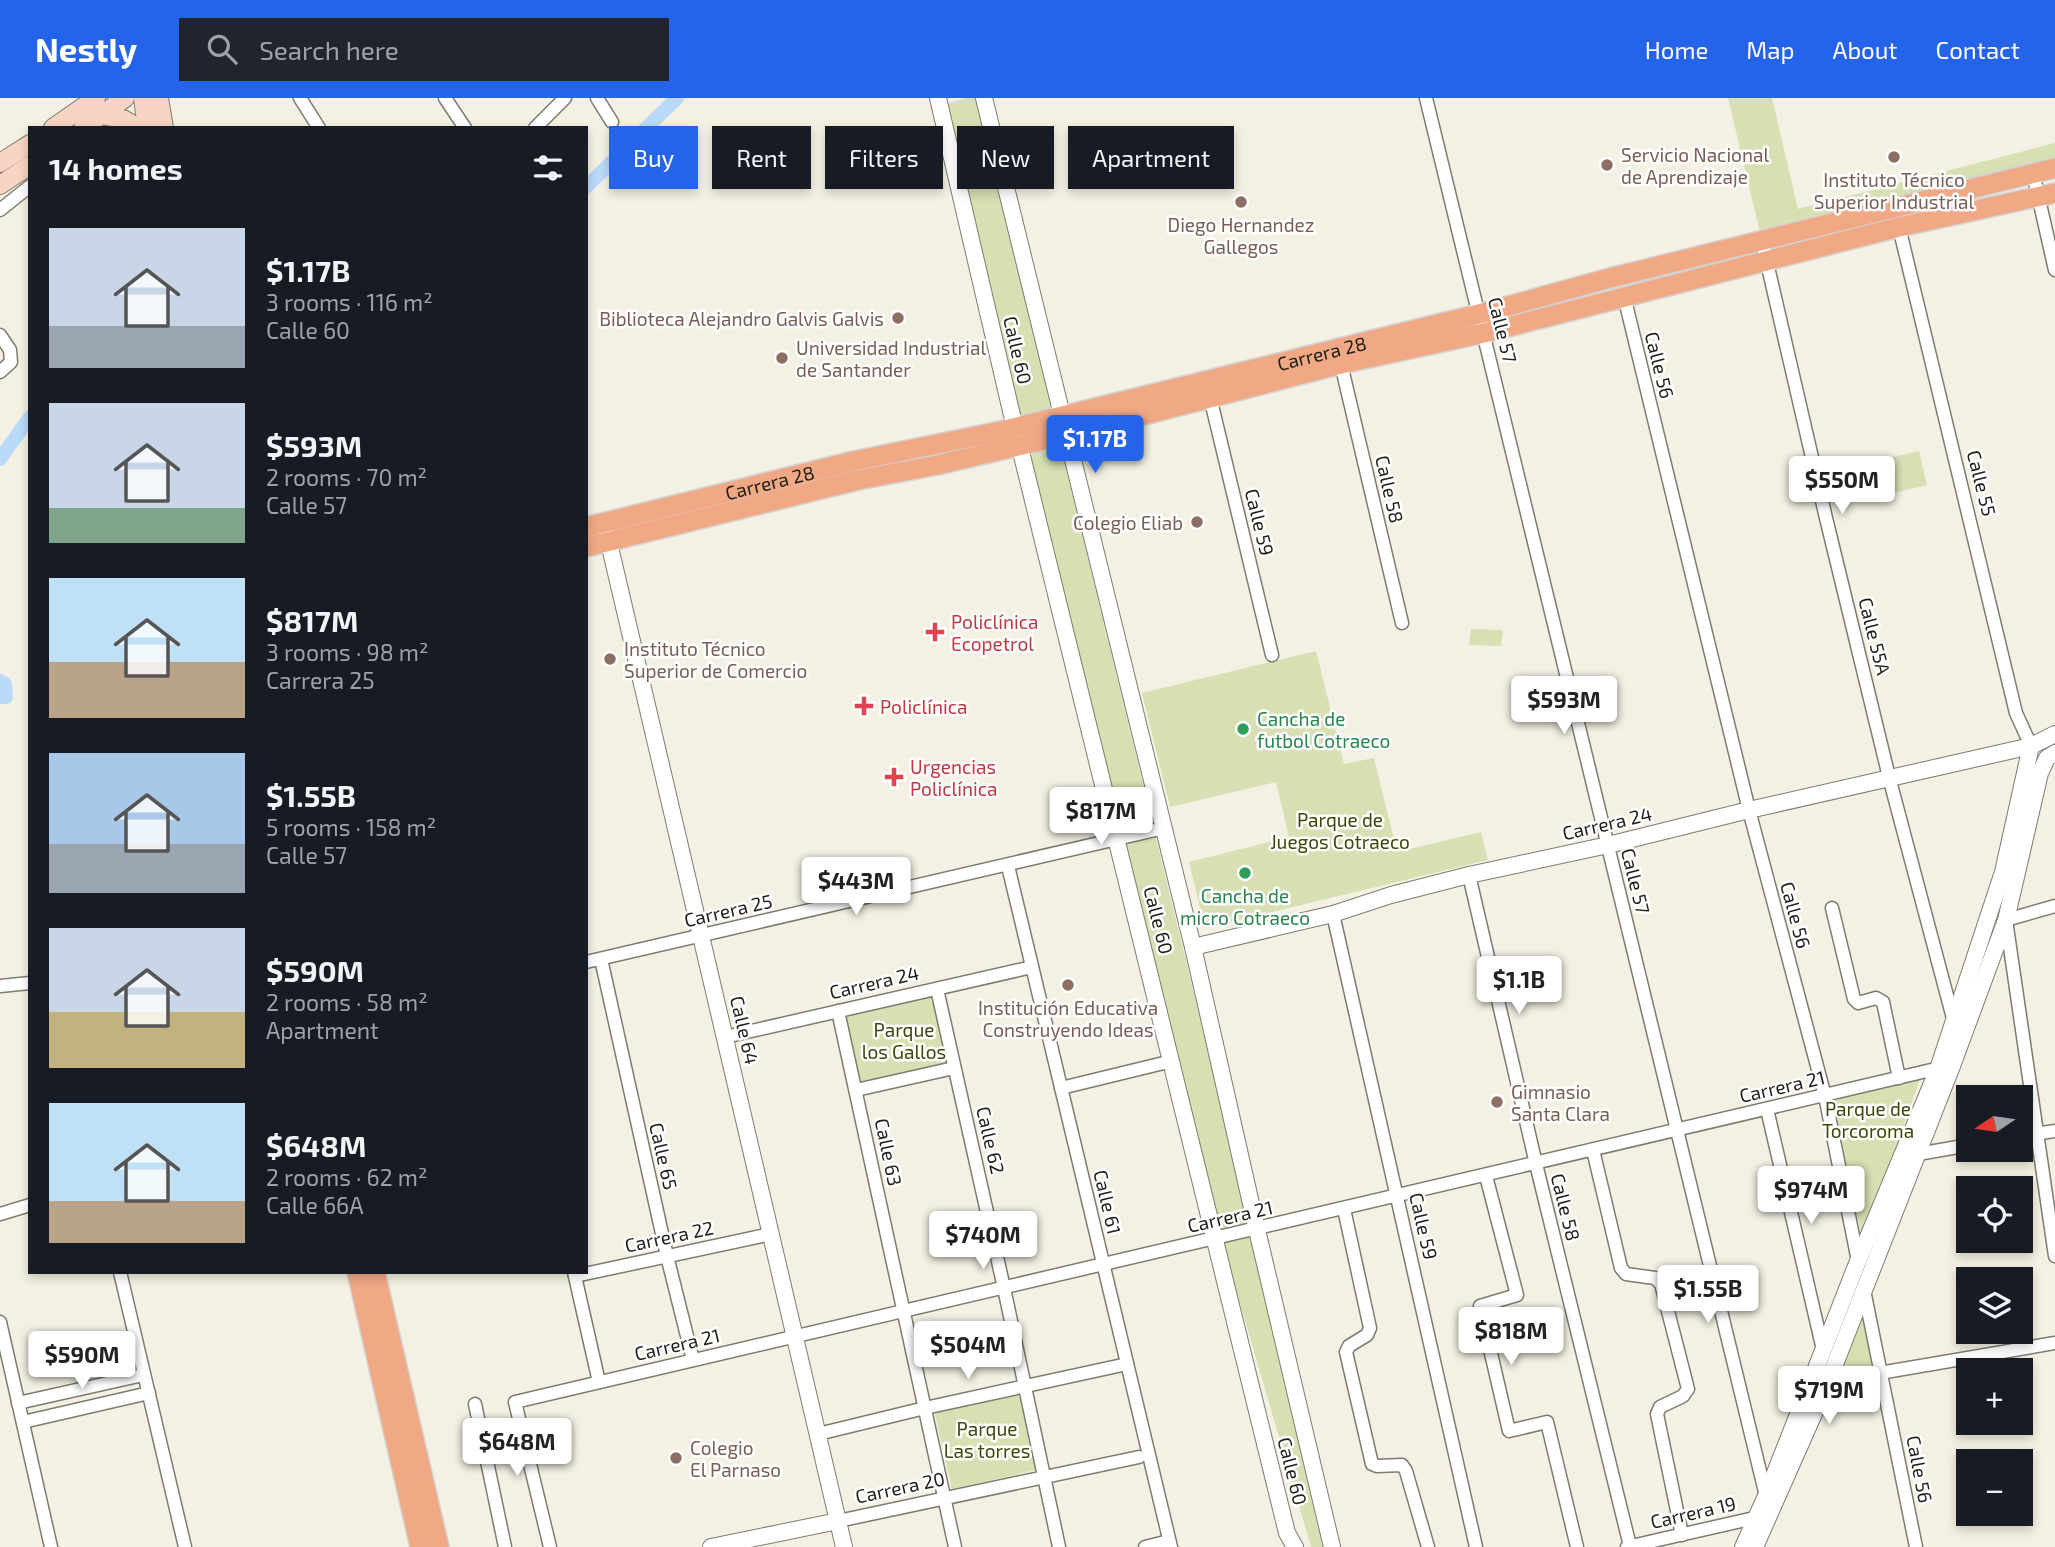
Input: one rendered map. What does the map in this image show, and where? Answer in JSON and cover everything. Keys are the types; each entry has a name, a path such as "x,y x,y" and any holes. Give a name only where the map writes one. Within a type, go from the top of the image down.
{"main road":[{"path":"57,126 125,98"},
{"path":"143,98 147,126"},
{"path":"159,98 164,126"},
{"path":"85,126 99,107"},
{"path":"99,107 135,126"},
{"path":"0,163 28,145"},
{"path":"0,185 28,165"},
{"name":"Carrera 28","path":"588,545 600,531 854,461 1017,437 1066,435 1341,364 1481,323 1610,278 2055,168"},
{"name":"Carrera 28","path":"1017,437 1061,415 1481,323 1623,296 1899,227 2047,195"},
{"path":"357,1274 420,1547"},
{"path":"375,1274 439,1547"}],"street":[{"path":"300,98 318,126"},
{"path":"445,98 464,126"},
{"path":"538,126 565,98"},
{"path":"597,98 612,122"},
{"name":"Calle 60","path":"938,98 1017,437 1291,1542"},
{"name":"Calle 60","path":"984,98 1193,947 1256,1230 1332,1547"},
{"name":"Calle 57","path":"1426,98 1678,1130 1766,1509"},
{"path":"2034,173 2047,195 2055,270"},
{"path":"0,210 28,188"},
{"name":"Calle 55","path":"1899,227 2017,712 2031,746"},
{"name":"Calle 55A","path":"1762,241 1889,777 1953,1019 1961,1038"},
{"name":"Calle 56","path":"1623,296 1749,810 1825,1096 1916,1547"},
{"path":"0,335 10,350 11,362 0,372"},
{"name":"Calle 58","path":"1341,364 1402,623"},
{"name":"Calle 59","path":"1210,397 1272,655"},
{"name":"Calle 64","path":"600,531 701,936 844,1547"},
{"name":"Carrera 24","path":"1193,947 1333,914 1391,895 1469,875 2031,746 2055,734"},
{"path":"1743,1547 1766,1509 1828,1382 1918,1154 1945,1067 1953,1019 2003,872 2031,746 2051,755 2040,773 2006,920 1961,1038 1945,1067 1858,1261 1810,1385 1766,1509 1755,1547"},
{"name":"Carrera 25","path":"588,962 1164,828"},
{"name":"Calle 61","path":"1008,866 1170,1544"},
{"name":"Calle 58","path":"1469,875 1629,1547"},
{"path":"2006,920 2055,906"},
{"path":"1832,908 1855,1003 1876,999 1883,1002 1899,1078"},
{"name":"Calle 59","path":"1333,914 1476,1547"},
{"path":"2006,920 2055,1256"},
{"name":"Calle 65","path":"601,959 692,1360"},
{"name":"Carrera 24","path":"725,1037 1032,967"},
{"path":"0,986 28,983"},
{"name":"Calle 62","path":"937,989 1059,1547"},
{"name":"Calle 63","path":"838,1011 955,1547"},
{"path":"1061,1088 1172,1061"},
{"name":"Carrera 21","path":"550,1547 515,1402 1945,1067"},
{"path":"856,1090 954,1068"},
{"path":"1768,1109 1823,1350"},
{"path":"2034,1134 2055,1130"},
{"path":"1918,1154 1956,1147"},
{"path":"1593,1150 1621,1268 1626,1274 1655,1278 1661,1284 1688,1389 1683,1395 1660,1406 1657,1414 1682,1535"},
{"path":"1486,1176 1517,1295 1479,1306 1509,1431 1547,1422 1577,1547"},
{"path":"0,1214 28,1206"},
{"path":"1344,1209 1370,1328 1367,1335 1349,1346 1346,1352 1372,1464 1402,1465 1428,1547"},
{"name":"Carrera 22","path":"588,1271 771,1234"},
{"path":"120,1274 186,1547"},
{"path":"574,1274 599,1382"},
{"path":"0,1322 51,1547"},
{"path":"1810,1385 2055,1343"},
{"path":"818,1434 1024,1385 1127,1364"},
{"path":"18,1403 143,1374"},
{"path":"23,1422 149,1393"},
{"path":"475,1405 505,1547"},
{"name":"Carrera 20","path":"711,1547 1139,1457"},
{"name":"Carrera 19","path":"1629,1547 1682,1535 1766,1509"},
{"path":"1145,1547 1170,1544"}],"green space":[{"path":"976,98 983,126 957,126 957,162 943,105"},
{"path":"1728,98 1772,98 1798,209 2055,143 2055,168 1762,241"},
{"path":"964,189 998,189 1326,1547 1311,1547 1221,1238"},
{"path":"1919,451 1927,485 1865,500 1857,466"},
{"path":"1471,629 1503,630 1501,646 1469,645"},
{"name":"Parque de Juegos Cotraeco","path":"1316,651 1344,764 1374,758 1397,852 1481,832 1488,860 1205,928 1189,862 1289,837 1276,782 1170,807 1142,693"},
{"name":"Parque los Gallos","path":"933,997 948,1066 859,1085 845,1017"},
{"name":"Parque de Torcoroma","path":"1924,1068 1863,1239 1823,1092"},
{"path":"1864,1315 1875,1366 1835,1376"},
{"name":"Parque Las torres","path":"1020,1389 1041,1469 952,1489 934,1410"}],"waterway":[{"path":"588,185 677,98"},
{"path":"0,459 28,420"},
{"path":"0,681 5,684 6,697 0,697"}],"place":[{"name":"Instituto Técnico Superior Industrial","path":"1894,157"},
{"name":"Servicio Nacional de Aprendizaje","path":"1607,165"},
{"name":"Diego Hernandez Gallegos","path":"1241,202"},
{"name":"Biblioteca Alejandro Galvis Galvis","path":"898,318"},
{"name":"Universidad Industrial de Santander","path":"782,358"},
{"name":"Colegio Eliab","path":"1197,522"},
{"name":"Policlínica Ecopetrol","path":"935,632"},
{"name":"Instituto Técnico Superior de Comercio","path":"610,659"},
{"name":"Policlínica","path":"864,706"},
{"name":"Cancha de futbol Cotraeco","path":"1243,729"},
{"name":"Urgencias Policlínica","path":"894,777"},
{"name":"Cancha de micro Cotraeco","path":"1245,873"},
{"name":"Institución Educativa Construyendo Ideas","path":"1068,985"},
{"name":"Gimnasio Santa Clara","path":"1497,1102"},
{"name":"Colegio El Parnaso","path":"676,1458"}]}
